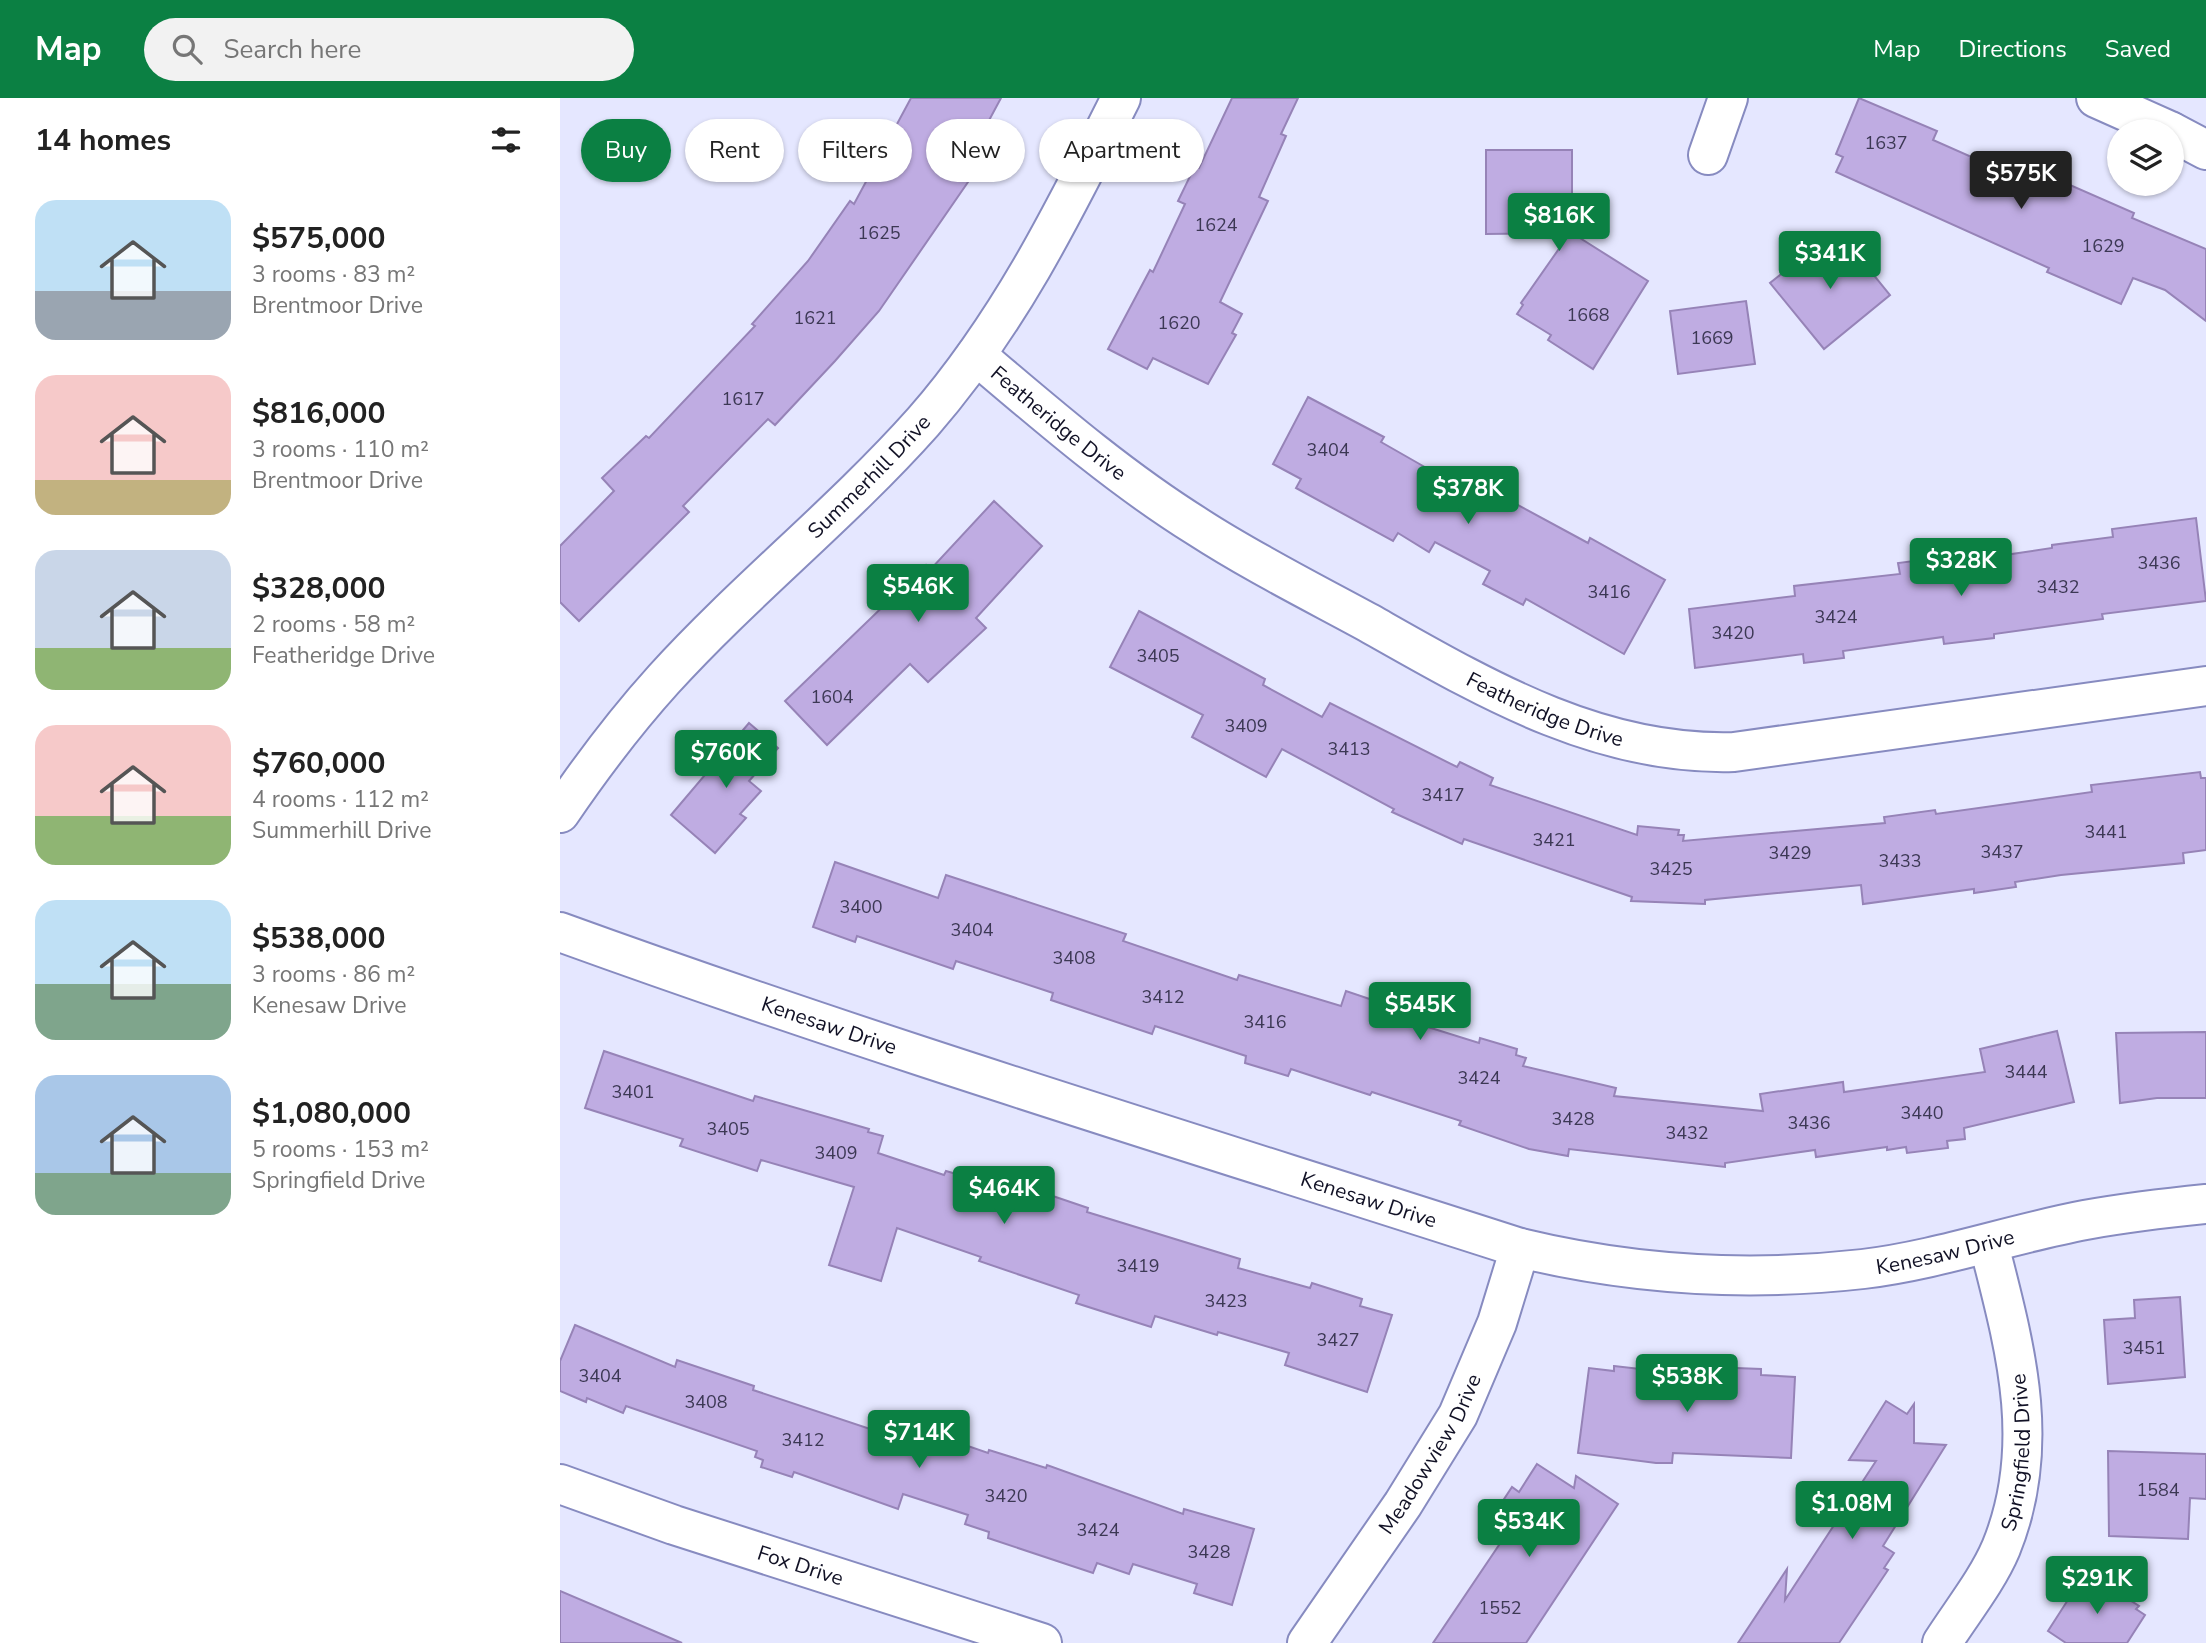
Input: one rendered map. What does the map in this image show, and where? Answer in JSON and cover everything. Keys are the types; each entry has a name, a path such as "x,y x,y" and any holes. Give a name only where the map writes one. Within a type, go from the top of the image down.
{"street":[{"name":"Summerhill Drive","path":"560,813 618,731 665,678 923,421 976,355 1024,283 1121,98"},
{"path":"1709,155 1728,98"},
{"path":"2095,98 2142,119"},
{"path":"2184,139 2206,150"},
{"name":"Featheridge Drive","path":"976,355 1128,480 1199,528 1440,663 1539,712 1599,735 1689,753 1734,752 2206,686"},
{"name":"Kenesaw Drive","path":"560,932 993,1079 1521,1248 1584,1263 1668,1272 1760,1275 1864,1269 1989,1245 2084,1220 2206,1204"},
{"name":"Springfield Drive","path":"1941,1643 2000,1550 2017,1502 2024,1450 2022,1398 2014,1351 1989,1245"},
{"name":"Meadowview Drive","path":"1307,1643 1403,1504 1458,1415 1497,1323 1521,1248"},
{"name":"Fox Drive","path":"560,1484 688,1529 1042,1643"}],"building":[{"path":"911,98 1001,98 990,119 926,119 926,182 968,182 879,311 775,425 768,419 683,506 689,512 579,621 560,602 560,546 614,491 602,478 646,436 649,438 755,326 752,324 808,261 850,201 854,204 866,182 912,182 912,119 900,119"},
{"path":"1232,98 1298,98 1281,134 1286,136 1259,197 1268,201 1220,302 1242,314 1232,333 1236,335 1208,384 1153,358 1147,369 1108,349 1150,270 1153,272 1185,204 1178,201 1187,182 1204,182 1204,157"},
{"path":"1859,98 1937,131 1933,140 2012,175 2018,163 2134,213 2132,218 2206,249 2206,321 2165,290 2133,278 2121,304 2047,272 2049,268 1836,172 1843,157 1836,154"},
{"path":"1486,150 1572,150 1572,233 1648,281 1593,369 1548,340 1551,335 1517,314 1523,305 1521,303 1570,233 1486,234"},
{"path":"1842,236 1890,295 1824,349 1770,283 1810,251 1816,257"},
{"path":"1746,301 1755,364 1678,374 1670,311"},
{"path":"1308,397 1384,437 1381,442 1451,482 1457,472 1588,543 1590,538 1665,580 1624,654 1526,599 1523,605 1483,584 1490,571 1435,542 1429,552 1398,533 1393,541 1296,488 1301,479 1273,464"},
{"path":"994,501 1042,546 976,618 986,628 928,682 910,664 827,745 785,701 926,565 930,570"},
{"path":"2196,518 2206,601 2102,614 2103,619 1994,634 1994,638 1944,644 1943,637 1843,651 1844,658 1804,663 1803,654 1695,668 1689,609 1795,596 1794,586 1900,574 1898,563 1983,552 1984,558 2052,548 2052,545 2113,537 2112,529"},
{"path":"1139,611 1265,679 1263,685 1322,717 1330,703 1457,767 1460,762 1493,778 1490,785 1637,835 1638,826 1679,830 1678,835 1684,835 1683,841 1885,823 1884,817 1935,810 1936,814 2092,792 2091,785 2200,772 2201,778 2206,778 2206,850 2183,853 2184,863 2061,875 2015,882 2016,887 1974,893 1974,889 1863,904 1861,885 1705,900 1705,904 1631,901 1632,897 1464,839 1462,844 1392,812 1394,809 1282,749 1266,777 1192,737 1203,715 1110,667"},
{"path":"749,723 778,748 749,781 761,791 740,814 746,818 715,853 671,815"},
{"path":"835,862 938,898 946,875 1126,934 1123,941 1237,980 1239,975 1341,1006 1346,991 1417,1015 1415,1023 1479,1043 1480,1038 1517,1049 1516,1055 1526,1058 1523,1066 1616,1088 1614,1096 1763,1111 1760,1094 1843,1082 1844,1092 1985,1072 1980,1049 2057,1031 2074,1102 1964,1128 1965,1139 1947,1141 1948,1148 1907,1153 1906,1147 1887,1150 1887,1147 1816,1157 1815,1150 1725,1163 1725,1167 1569,1149 1568,1156 1529,1149 1459,1125 1461,1121 1372,1092 1370,1095 1291,1069 1288,1076 1245,1063 1246,1056 1155,1026 1152,1034 1051,1000 1053,993 956,961 953,969 857,936 855,942 813,927"},
{"path":"2206,1032 2206,1098 2157,1098 2120,1103 2116,1033"},
{"path":"604,1051 753,1101 755,1096 869,1129 868,1132 883,1136 878,1153 944,1175 946,1171 1038,1198 1041,1192 1088,1208 1087,1212 1240,1259 1238,1268 1310,1288 1312,1283 1362,1299 1360,1306 1392,1315 1367,1392 1285,1365 1289,1353 1155,1316 1151,1327 1076,1303 1079,1295 979,1261 981,1257 897,1228 881,1281 829,1265 854,1187 761,1160 757,1171 680,1146 683,1139 585,1108"},
{"path":"2180,1297 2185,1377 2108,1384 2104,1320 2135,1318 2134,1300"},
{"path":"575,1325 675,1367 677,1360 754,1386 753,1390 876,1431 881,1416 988,1453 989,1450 1046,1468 1047,1465 1183,1514 1184,1509 1254,1529 1232,1605 1194,1593 1197,1584 1133,1564 1129,1574 1097,1563 1093,1573 988,1538 989,1532 965,1524 968,1515 903,1494 898,1509 794,1472 792,1477 761,1467 763,1460 755,1457 757,1451 626,1406 623,1413 587,1398 586,1402 560,1391 560,1361"},
{"path":"1614,1366 1710,1377 1710,1367 1761,1369 1761,1375 1795,1377 1791,1458 1673,1453 1672,1463 1656,1463 1578,1453 1589,1368 1614,1371"},
{"path":"1886,1401 1907,1414 1914,1404 1914,1443 1946,1445 1883,1546 1894,1553 1884,1568 1888,1570 1839,1643 1738,1643 1787,1569 1785,1600 1876,1461 1849,1460"},
{"path":"2108,1451 2206,1454 2206,1499 2190,1498 2188,1539 2109,1536"},
{"path":"1537,1464 1574,1488 1576,1476 1618,1504 1526,1643 1433,1643 1501,1542 1483,1531 1512,1487 1519,1492"},
{"path":"2090,1575 2139,1606 2136,1609 2145,1615 2127,1643 2066,1643 2048,1631 2073,1592 2078,1595"},
{"path":"560,1591 682,1643 560,1643"}]}
